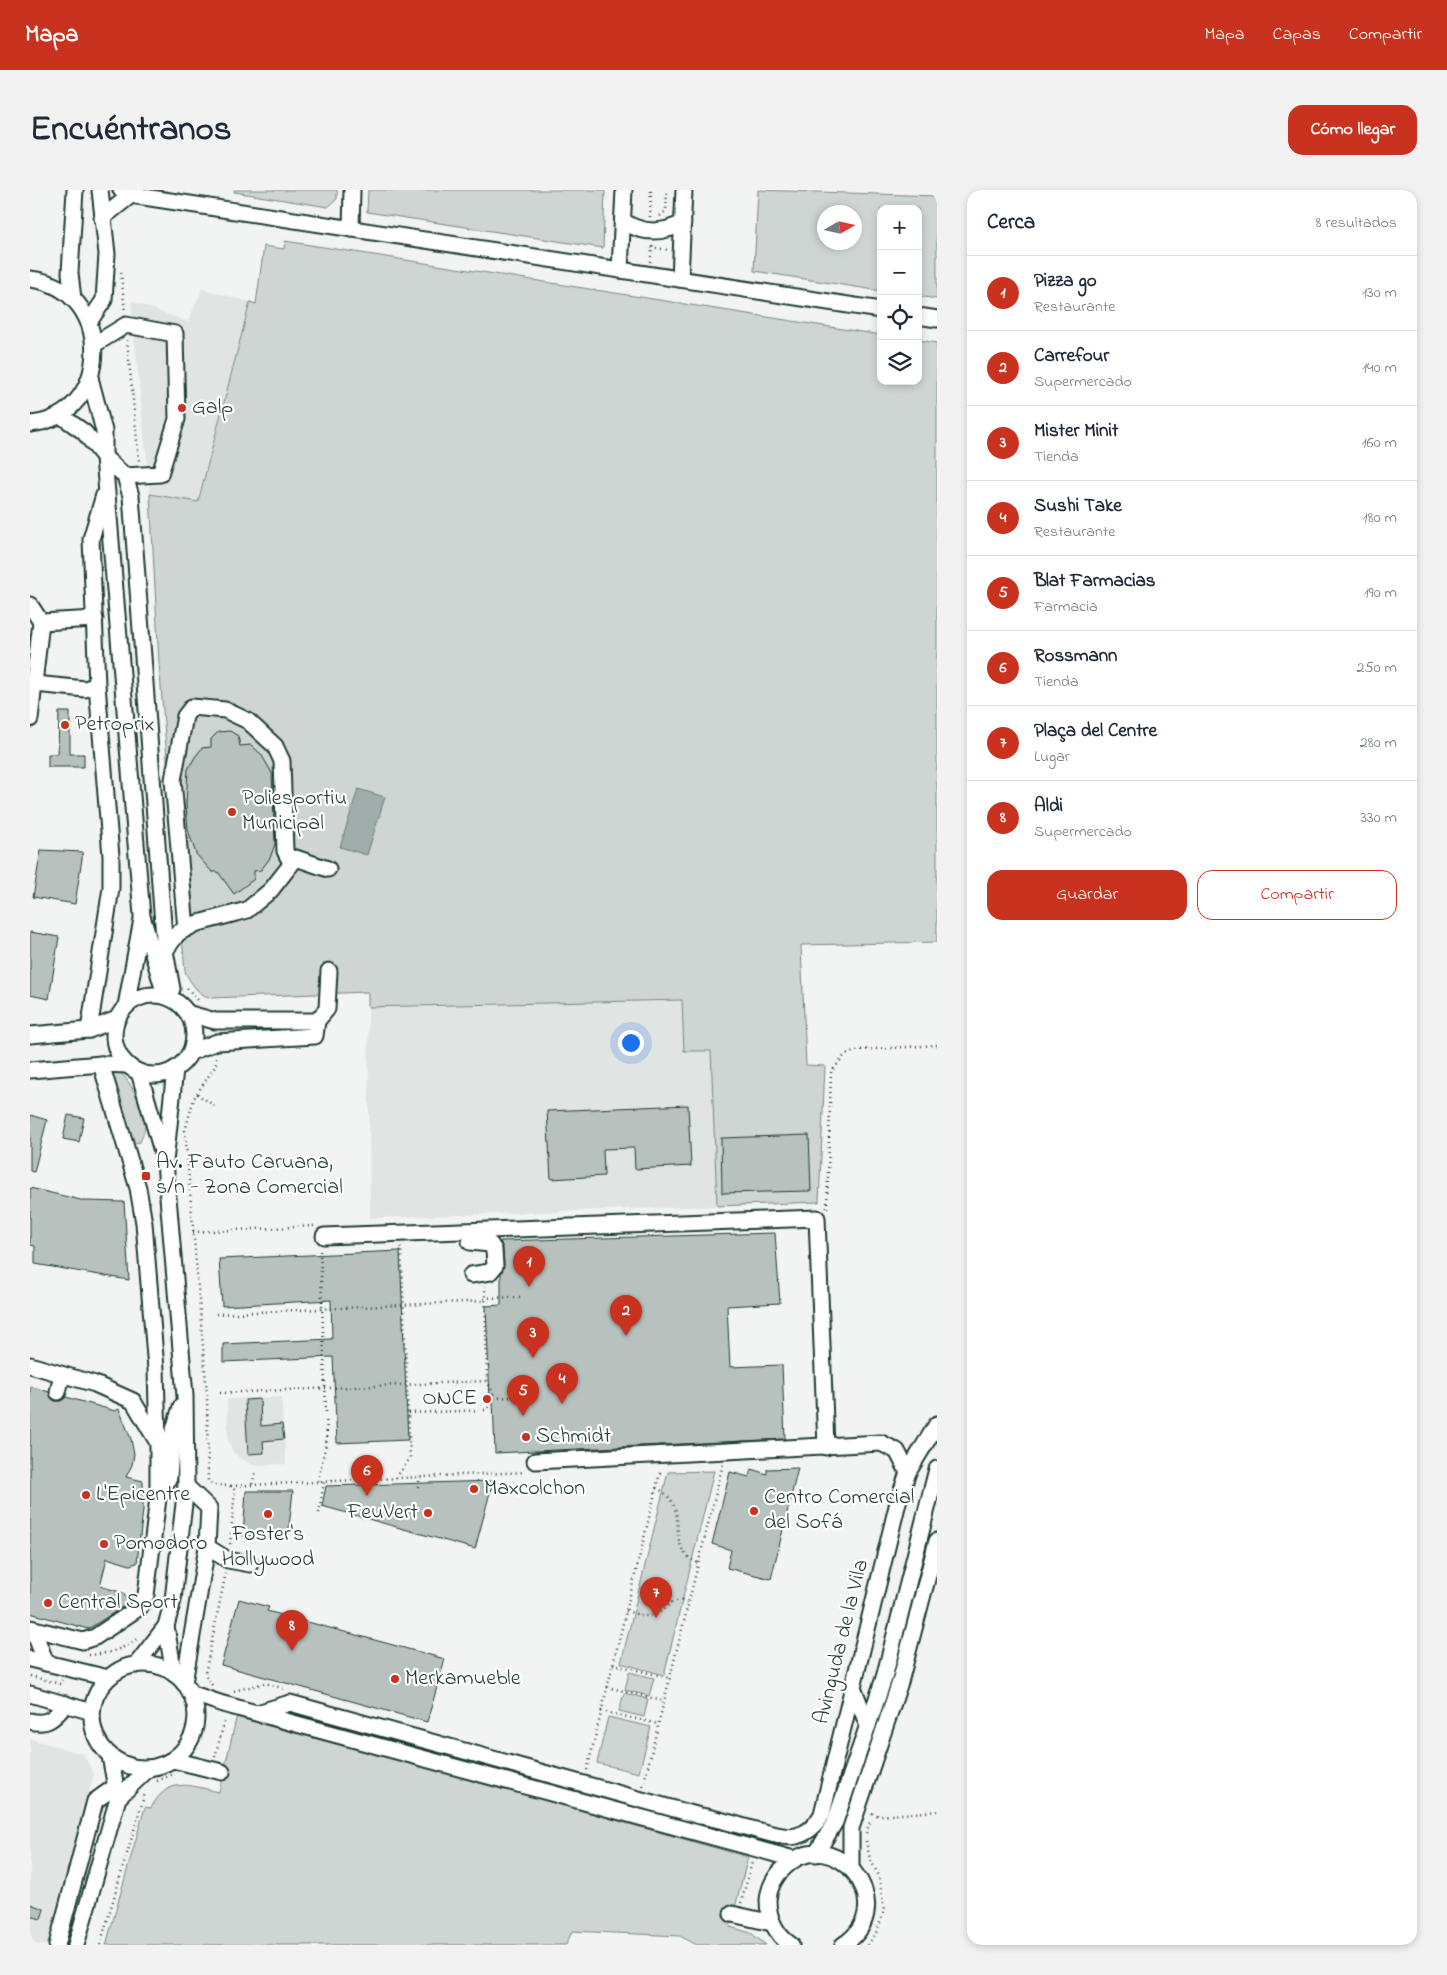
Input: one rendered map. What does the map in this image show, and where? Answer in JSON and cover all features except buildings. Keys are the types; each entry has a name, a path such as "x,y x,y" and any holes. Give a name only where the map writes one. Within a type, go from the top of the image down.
{"street":[{"path":"72,299 70,273 75,190"},
{"path":"89,322 104,300 107,254 100,190"},
{"path":"351,229 352,190"},
{"path":"620,270 624,190"},
{"path":"680,280 684,190"},
{"path":"102,218 126,192 351,229 877,309"},
{"path":"622,220 631,226 649,232 672,229 683,223"},
{"path":"30,279 39,280 60,289 72,299 89,322 95,344 95,359 90,378 74,403 60,415 31,426"},
{"path":"922,317 937,319"},
{"path":"95,344 126,325 175,334 177,419 160,474 125,476"},
{"path":"90,378 104,431 106,488 142,916 170,997 190,1014 215,1021 317,1021"},
{"path":"60,415 84,432 104,458 125,476 131,496 138,563 140,627 170,997"},
{"path":"89,1030 111,888 111,856 97,685 91,540 106,488"},
{"path":"30,605 42,622 30,719"},
{"path":"42,622 95,619"},
{"path":"35,684 85,689 97,685"},
{"path":"182,931 173,780 185,716 192,707 225,710 248,720 275,746 282,761 285,852 291,863"},
{"path":"166,950 182,931 247,910 271,890 296,858 328,869"},
{"path":"126,1006 142,916"},
{"path":"164,925 182,931"},
{"path":"30,1070 100,1064 133,1068 157,1075 175,1069 191,1052 217,1042 316,1036 317,1021 327,1009 329,971"},
{"path":"165,1162 133,1068 117,1050 114,1032 117,1019 126,1006 144,995 170,997"},
{"path":"190,1014 195,1033 191,1052"},
{"path":"30,1035 89,1030 117,1019"},
{"path":"32,1628 82,1641 95,1637 140,1607 146,1595 158,1498 156,1369 144,1223 138,1188 100,1064"},
{"path":"136,1665 166,1626 173,1600 186,1486 185,1396 165,1162 175,1069"},
{"path":"322,1238 817,1218 826,1447"},
{"path":"470,1242 490,1244 494,1250 495,1266 490,1272 478,1275"},
{"path":"30,1366 117,1392 133,1401 158,1444"},
{"path":"58,1392 62,1374"},
{"path":"158,1498 169,1477 172,1436 185,1396"},
{"name":"Avinguda de la Vila","path":"700,1816 718,1817 781,1836 795,1837 811,1829 822,1814 908,1472 937,1424"},
{"path":"531,1466 881,1444 897,1451 908,1472"},
{"name":"Avinguda de la Vila","path":"816,1854 835,1822 884,1678 937,1468"},
{"path":"183,1683 207,1547 209,1508 186,1486"},
{"path":"851,1867 851,1828 900,1682 937,1541"},
{"path":"207,1547 228,1560 250,1564"},
{"path":"203,1568 228,1560"},
{"path":"166,1626 183,1683 196,1717 190,1741 173,1760 161,1766 148,1769 128,1766 110,1756 96,1739 93,1729 92,1712 96,1696 108,1678 123,1668 136,1665 158,1666 183,1683 223,1704 794,1860"},
{"path":"32,1628 46,1663"},
{"path":"30,1658 108,1678"},
{"path":"853,1687 868,1726"},
{"path":"30,1694 92,1712"},
{"path":"257,1713 290,1703 700,1816 719,1828 729,1843"},
{"path":"30,1721 40,1724 52,1720 66,1704"},
{"path":"196,1717 208,1708 223,1704"},
{"path":"76,1945 117,1792 110,1756"},
{"path":"173,1760 222,1772"},
{"path":"57,1945 95,1801 117,1792 148,1769"},
{"path":"755,1850 778,1874"},
{"path":"789,1944 772,1923 768,1898 778,1874 794,1860 816,1854 835,1857 851,1867 865,1890 867,1905 864,1918 857,1932 843,1945"},
{"path":"735,1914 772,1923"}],"path":[{"path":"817,1218 827,1209 831,1072 845,1055 859,1050 937,1045"},
{"path":"197,1094 216,1107"},
{"path":"193,1232 212,1232"},
{"path":"396,1478 410,1458 400,1234"},
{"path":"318,1481 328,1438 322,1309 322,1238"},
{"path":"478,1275 484,1300 487,1381 494,1398"},
{"path":"216,1314 404,1306 522,1297"},
{"path":"220,1392 487,1381"},
{"path":"494,1398 527,1396"},
{"path":"409,1413 486,1410 494,1398"},
{"path":"642,1787 723,1462 714,1463"},
{"path":"586,1772 662,1465"},
{"path":"230,1486 396,1478 531,1466"},
{"path":"252,1484 256,1471"},
{"path":"418,1487 420,1476"},
{"path":"319,1513 324,1481"},
{"path":"656,1488 667,1493 672,1500 675,1506 678,1537 682,1548 688,1558 698,1563"},
{"path":"626,1611 647,1616 654,1615 678,1599 688,1602"},
{"path":"80,1653 90,1655 107,1654 127,1646 141,1636"},
{"path":"613,1664 670,1678"},
{"path":"607,1687 664,1701"},
{"path":"601,1711 658,1724"},
{"path":"868,1945 877,1931 884,1912 879,1876 870,1859 866,1837 875,1804"},
{"path":"872,1813 879,1816 937,1811"},
{"path":"735,1914 755,1850"}],"shaded area":[{"path":"234,190 337,190 337,199 328,207 234,192"},
{"path":"368,190 605,190 603,248 367,212"},
{"path":"758,190 937,196 937,299 922,297 922,205 877,205 877,290 754,271"},
{"path":"285,241 877,334 877,385 922,385 922,341 937,343 937,942 801,945 806,1065 825,1066 819,1202 717,1206 711,1051 684,1051 682,1000 368,1007 368,992 211,998 198,991 185,972 159,663 150,494 198,502 250,302 256,304 264,246 284,249"},
{"name":"Galp","path":"202,289 250,302 197,502 150,494 131,301 188,322"},
{"path":"358,789 385,797 367,855 340,847"},
{"path":"682,1000 684,1051 711,1050 717,1206 370,1218 368,1007"},
{"path":"116,1071 131,1085 142,1110 145,1125 140,1142 135,1143 111,1072"},
{"path":"281,1397 286,1464 253,1465 233,1452 228,1440 227,1399"},
{"path":"714,1471 664,1675 621,1663 668,1472"},
{"path":"629,1672 654,1678 649,1696 625,1690"},
{"path":"624,1693 648,1699 644,1717 619,1711"},
{"path":"237,1715 748,1857 730,1927 751,1933 766,1945 697,1945 680,1936 572,1931 566,1945 106,1945 145,1807 151,1808 165,1791 180,1785 219,1792"},
{"path":"608,1717 651,1727 639,1773 597,1763"},
{"path":"30,1739 83,1754 94,1774 47,1945 30,1945"}],"place":[{"name":"Galp","path":"182,408"},
{"name":"Petroprix","path":"65,725"},
{"name":"Poliesportiu Municipal","path":"232,812"},
{"name":"Av. Fauto Caruana, s/n - Zona Comercial","path":"146,1176"},
{"name":"Pizza go","path":"529,1287"},
{"name":"Carrefour","path":"626,1336"},
{"name":"Mister Minit","path":"533,1358"},
{"name":"ONCE","path":"487,1399"},
{"name":"Sushi Take","path":"562,1404"},
{"name":"Blat Farmacias","path":"523,1416"},
{"name":"Schmidt","path":"526,1437"},
{"name":"Maxcolchon","path":"474,1489"},
{"name":"L'Epicentre","path":"86,1495"},
{"name":"Rossmann","path":"367,1496"},
{"name":"Centro Comercial del Sofá","path":"754,1511"},
{"name":"FeuVert","path":"428,1513"},
{"name":"Foster's Hollywood","path":"268,1514"},
{"name":"Pomodoro","path":"104,1544"},
{"name":"Central Sport","path":"48,1603"},
{"name":"Plaça del Centre","path":"656,1618"},
{"name":"Aldi","path":"292,1651"},
{"name":"Merkamueble","path":"395,1679"}]}
